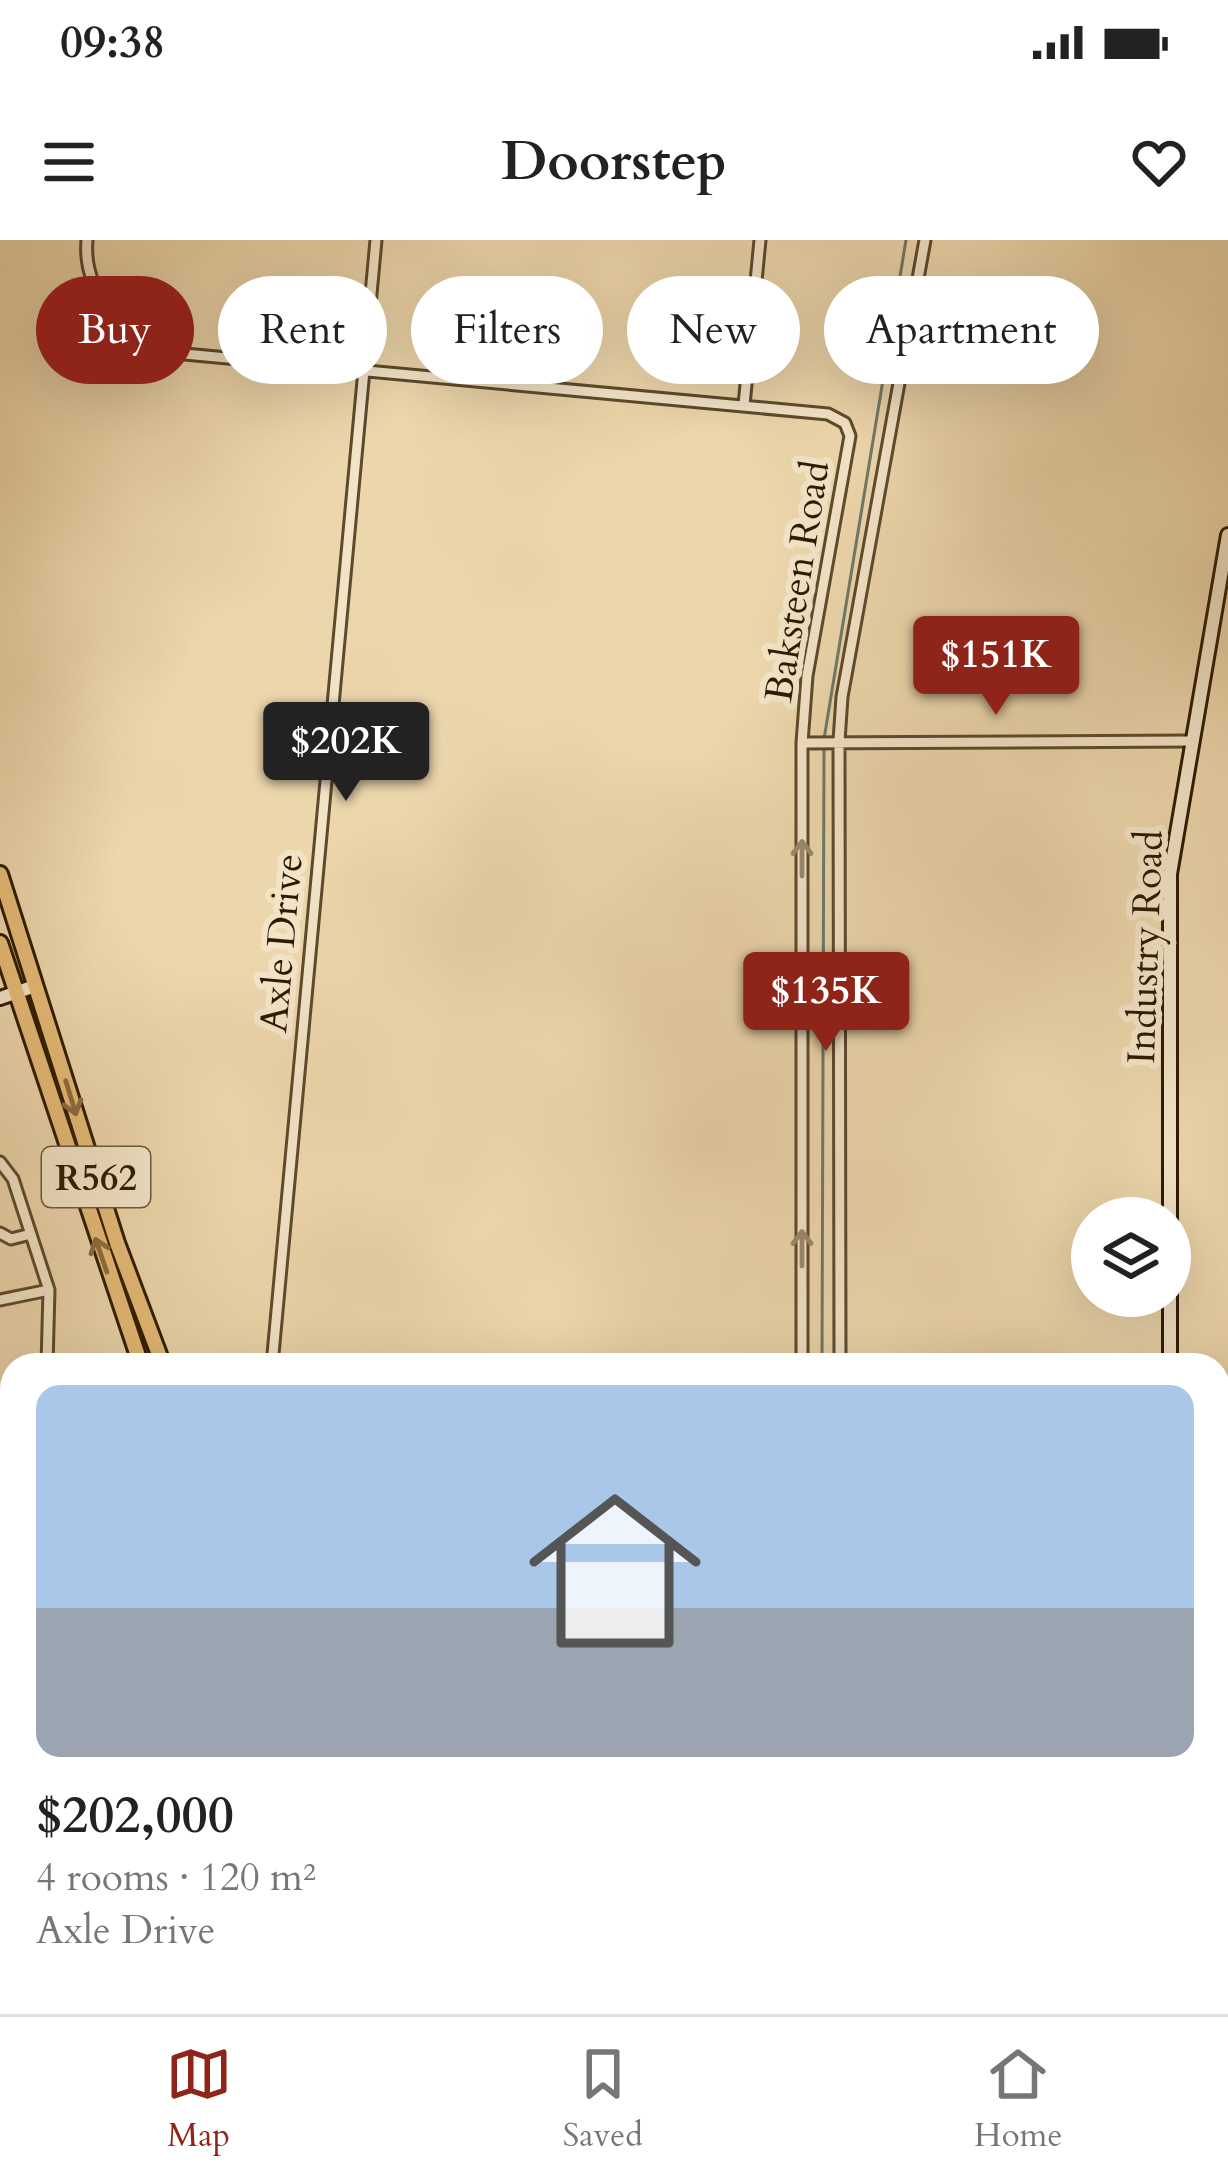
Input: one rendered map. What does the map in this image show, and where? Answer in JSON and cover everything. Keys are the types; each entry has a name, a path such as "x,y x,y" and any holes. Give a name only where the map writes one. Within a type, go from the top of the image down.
{"main road":[{"name":"R562","path":"0,874 125,1264 158,1353"},
{"name":"R562","path":"0,943 137,1353"}],"street":[{"name":"Baksteen Road","path":"88,240 86,272 98,295 155,344 184,355 218,358"},
{"name":"Axle Drive","path":"372,276 376,240"},
{"path":"744,405 760,240"},
{"path":"840,1353 838,741 925,240"},
{"name":"Baksteen Road","path":"387,373 744,405 834,415 845,423 850,436 807,676 802,742 802,1353"},
{"name":"Axle Drive","path":"273,1353 362,384"},
{"name":"Industry Road","path":"1170,1353 1170,885 1228,535"},
{"path":"802,742 1191,742"},
{"path":"0,998 35,986"},
{"path":"0,1162 13,1178 50,1290 47,1353"},
{"path":"0,1233 10,1239 31,1234"},
{"path":"0,1300 50,1290"}],"waterway":[{"path":"824,739 906,240"},
{"path":"822,1353 824,749"}]}
